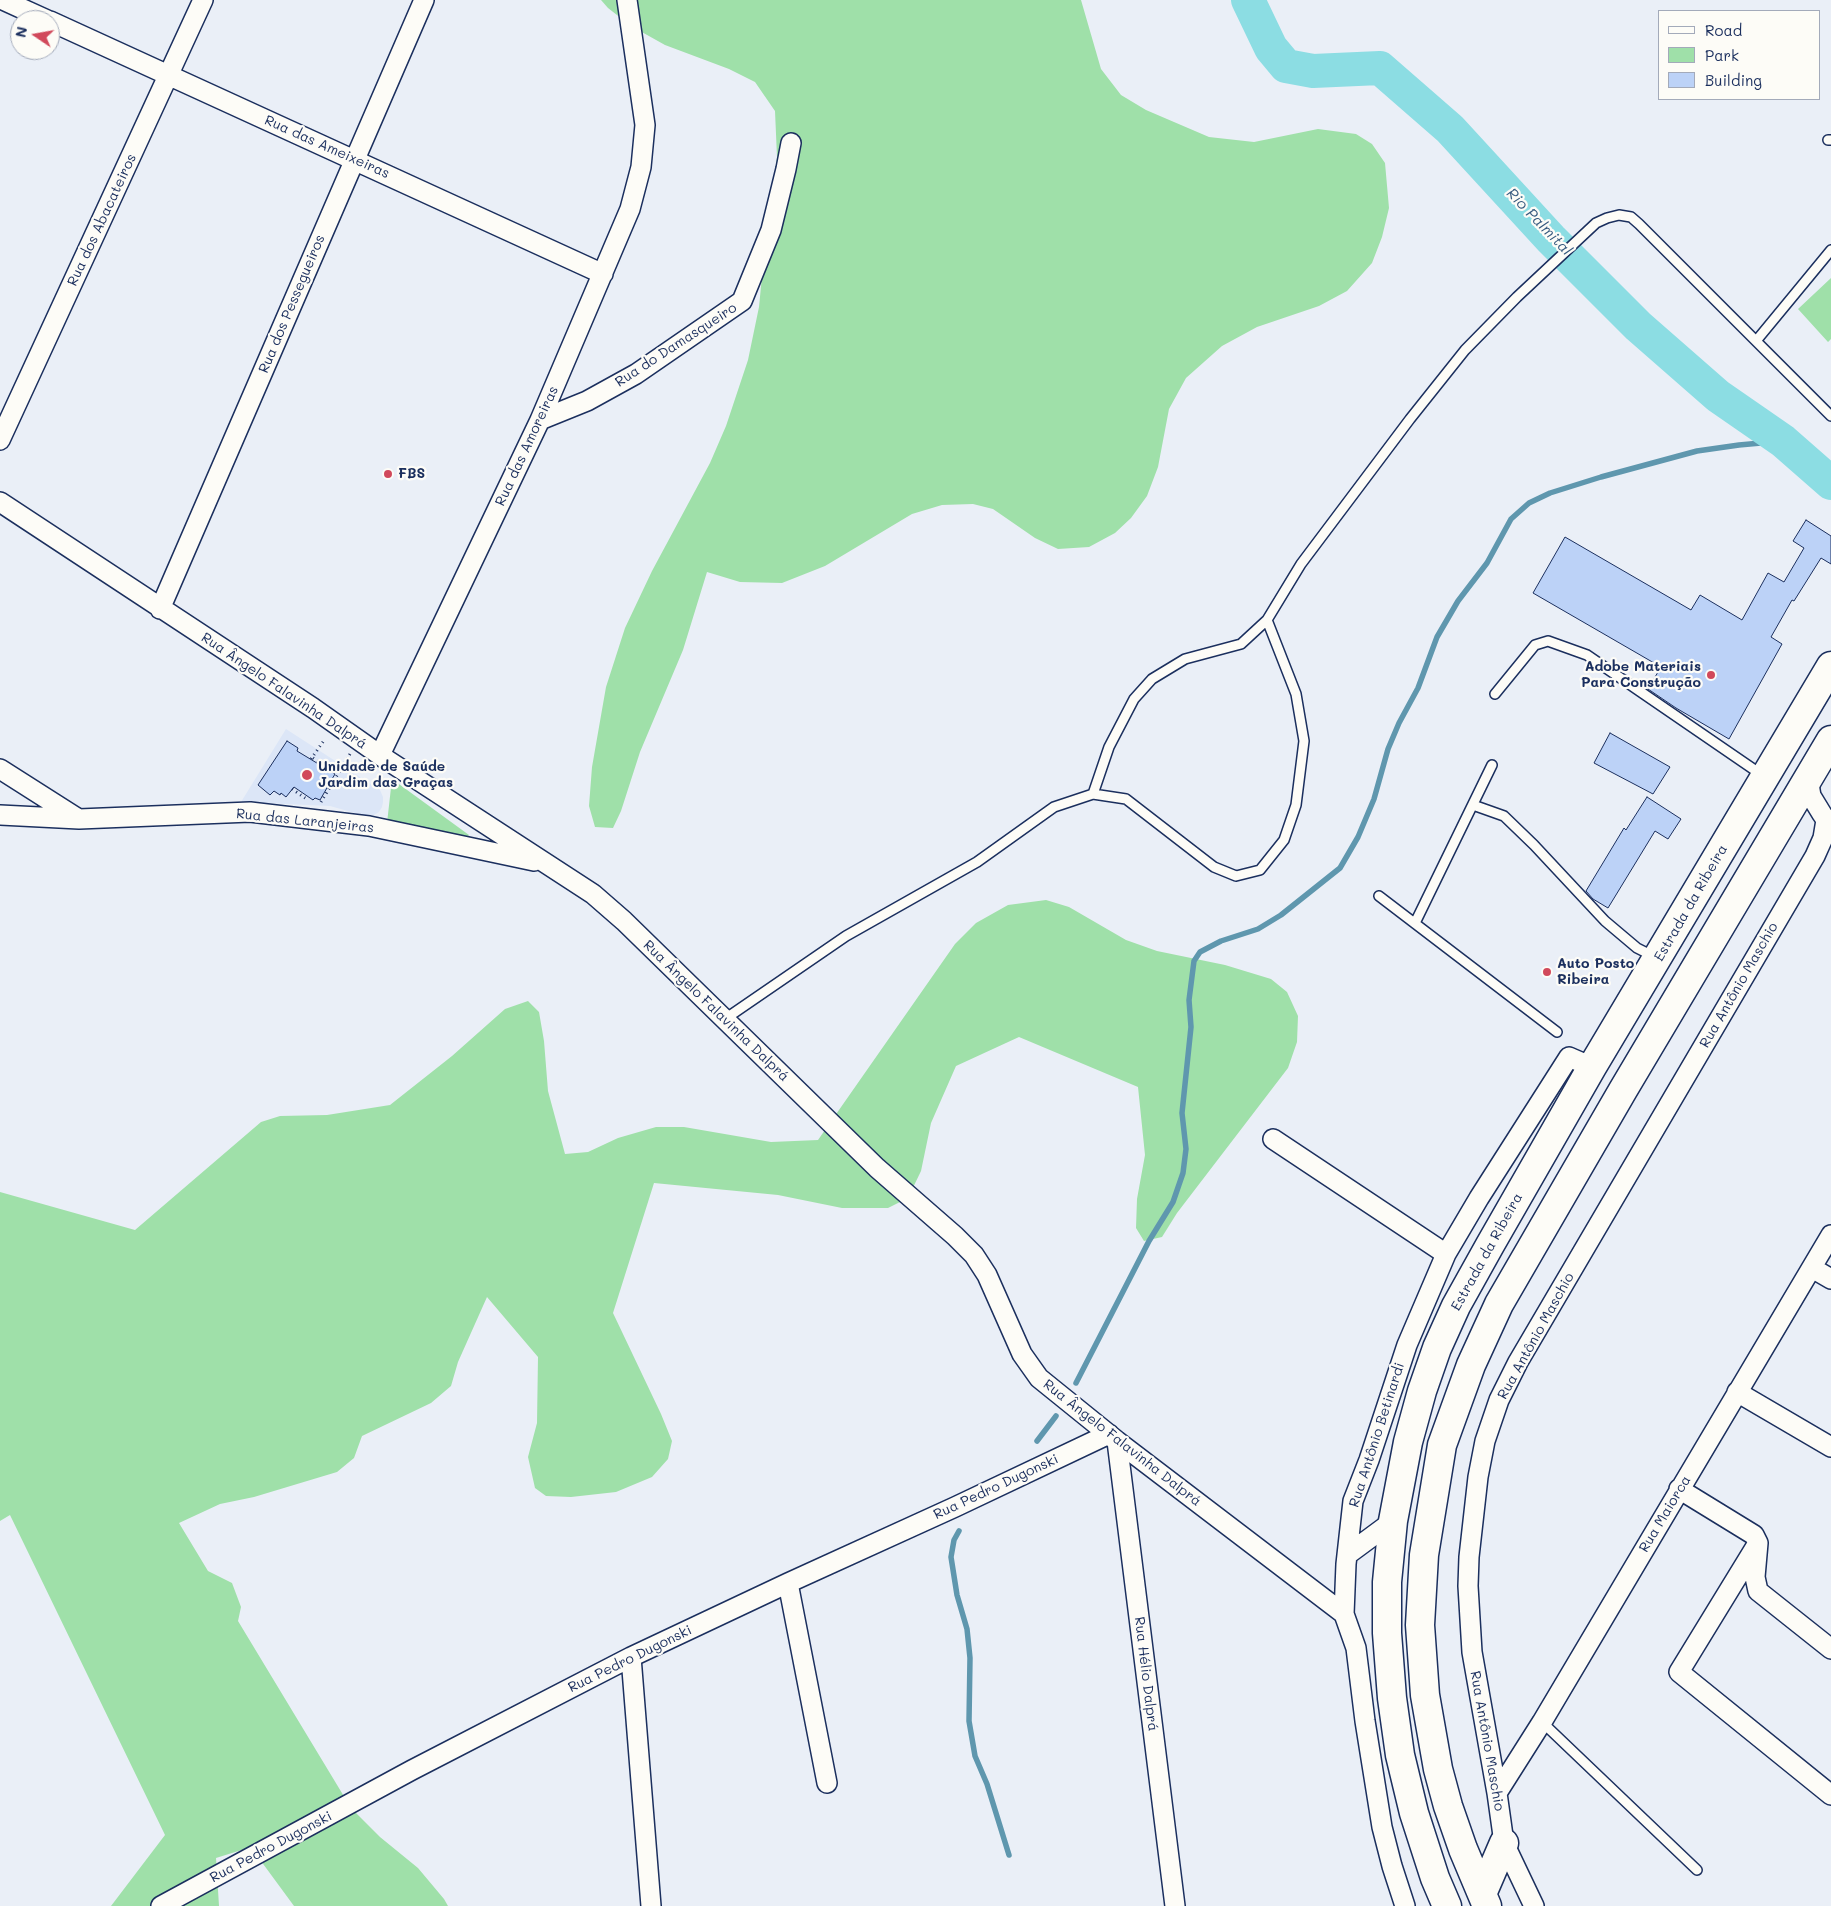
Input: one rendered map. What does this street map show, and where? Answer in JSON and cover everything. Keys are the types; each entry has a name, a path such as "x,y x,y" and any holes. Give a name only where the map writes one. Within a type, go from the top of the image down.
{"main road":[{"name":"Estrada da Ribeira","path":"1447,1906 1435,1878 1414,1813 1400,1755 1392,1698 1387,1632 1387,1591 1393,1521 1408,1442 1437,1348 1456,1306 1490,1244 1592,1067 1831,666"},
{"path":"1484,1900 1448,1806 1438,1769 1425,1695 1420,1625 1424,1555 1442,1445 1470,1365 1499,1304 1623,1090 1831,740"},
{"path":"1484,1900 1504,1843"}],"street":[{"name":"Rua das Ameixeiras","path":"4,0 25,10"},
{"name":"Rua dos Abacateiros","path":"0,440 203,0"},
{"name":"Rua dos Pessegueiros","path":"160,609 424,0"},
{"name":"Rua das Amoreiras","path":"380,755 540,420 630,209 641,167 645,125 627,0"},
{"name":"Rua das Ameixeiras","path":"60,26 603,274"},
{"name":"Rua do Damasqueiro","path":"540,420 587,401 636,374 742,301 771,230 791,143"},
{"name":"Rua Ângelo Falavinha Dalprá","path":"0,502 380,755 593,894 624,921 877,1168 974,1255 987,1275 1022,1354 1039,1378 1113,1438 1344,1614"},
{"path":"0,769 79,819"},
{"path":"1808,778 1812,796 1829,821"},
{"name":"Rua das Laranjeiras","path":"0,815 79,819 250,812 369,826 546,864"},
{"name":"Rua Antônio Maschio","path":"1534,1906 1504,1843 1472,1652 1468,1586 1471,1529 1485,1441 1500,1400 1518,1362 1815,856 1829,821"},
{"name":"Rua Antônio Betinardi","path":"1405,1906 1382,1827 1356,1648 1344,1614 1347,1555 1353,1501 1369,1460 1407,1345 1446,1254 1479,1198 1569,1057 1592,1067"},
{"path":"1273,1139 1446,1254"},
{"name":"Rua Maiorca","path":"1497,1793 1542,1722 1831,1234"},
{"path":"1812,1268 1831,1279"},
{"path":"1737,1392 1831,1447"},
{"name":"Rua Pedro Dugonski","path":"161,1906 412,1770 631,1657 788,1583 1113,1438"},
{"name":"Rua Hélio Dalprá","path":"1113,1438 1176,1906"},
{"path":"1680,1489 1754,1535 1758,1543 1755,1578 1758,1590 1831,1649"},
{"path":"1347,1555 1393,1521"},
{"path":"1758,1543 1679,1672 1831,1795"},
{"path":"788,1583 827,1783"},
{"path":"631,1657 651,1906"}],"lane":[{"path":"1093,794 1110,747 1134,699 1152,679 1185,659 1241,644 1267,620 1301,564 1465,350 1596,223 1619,215 1631,217 1831,416"},
{"path":"1756,341 1831,250"},
{"path":"725,1020 846,936 977,862 1054,807 1093,794 1126,799 1214,867 1236,876 1260,870 1284,840 1296,805 1304,741 1296,694 1267,620"},
{"path":"1495,694 1535,645 1548,641 1587,655 1765,776"},
{"path":"1415,923 1492,765"},
{"path":"1473,805 1504,816 1534,845 1605,921 1637,948 1658,959"},
{"path":"1379,896 1558,1032"},
{"path":"1542,1722 1698,1870"}],"path":[{"path":"335,724 312,758 338,774"},
{"path":"292,789 316,803 322,802 329,786 358,740"}],"shaded area":[{"name":"Unidade de Saúde Jardim das Graças","path":"286,729 380,790 383,802 379,812 366,816 330,806 241,802"}],"green space":[{"path":"601,0 1081,0 1101,69 1121,95 1146,110 1209,137 1254,142 1318,129 1356,134 1372,144 1385,163 1389,208 1382,237 1372,263 1347,291 1319,306 1257,327 1222,346 1186,378 1169,409 1158,467 1147,496 1131,518 1115,533 1089,547 1058,549 1035,538 993,509 973,504 942,505 912,514 825,566 782,583 740,582 707,572 683,650 640,752 621,811 613,828 595,827 589,806 592,767 606,687 625,628 652,571 710,463 726,426 748,360 759,307 777,157 775,111 755,82 729,69 665,45 631,26"},
{"path":"1831,278 1831,339 1828,342 1798,309"},
{"path":"392,779 469,835 465,840 387,823"},
{"path":"1046,900 1069,907 1126,940 1157,951 1225,965 1271,979 1287,992 1298,1016 1297,1042 1288,1068 1177,1213 1162,1237 1144,1241 1136,1228 1137,1199 1145,1155 1138,1087 1019,1037 956,1066 931,1123 921,1171 908,1198 888,1208 842,1208 778,1195 654,1183 613,1313 672,1441 668,1459 652,1477 616,1492 571,1497 546,1496 535,1488 528,1457 537,1423 538,1357 487,1297 458,1362 451,1386 431,1403 362,1436 354,1458 337,1472 254,1497 220,1504 179,1523 208,1571 232,1583 241,1607 238,1621 351,1808 380,1837 418,1868 448,1906 294,1906 258,1857 248,1848 216,1858 219,1906 111,1906 165,1835 10,1515 0,1521 0,1192 135,1230 261,1122 280,1116 327,1115 390,1105 452,1056 505,1009 528,1001 539,1012 544,1041 548,1091 565,1154 588,1152 618,1138 656,1127 684,1127 771,1142 818,1140 955,944 976,923 1008,905"}],"building":[{"path":"1806,520 1831,536 1831,564 1821,558 1794,601 1792,600 1771,637 1782,644 1729,739 1648,689 1661,667 1533,593 1565,537 1691,610 1700,595 1742,620 1768,573 1784,582 1804,548 1793,541"},
{"path":"1610,733 1670,767 1653,794 1594,763"},
{"path":"287,741 298,748 297,751 335,774 320,800 315,798 313,800 294,787 286,797 274,791 270,795 258,785"},
{"path":"1647,797 1681,819 1668,839 1655,831 1608,908 1593,899 1586,891 1624,828 1626,830"}],"waterway":[{"name":"Rio Palmital","path":"1248,0 1271,48 1286,66 1313,71 1380,68 1450,129 1551,239 1638,326 1718,396 1783,441 1831,483"},
{"path":"1076,1383 1149,1241 1173,1202 1183,1173 1186,1149 1182,1113 1191,1027 1189,1000 1194,961 1200,952 1221,941 1258,929 1281,915 1340,868 1358,837 1374,799 1388,749 1399,723 1418,688 1437,637 1458,601 1487,563 1511,519 1529,503 1550,493 1601,477 1697,451 1783,441"},
{"path":"1037,1441 1056,1416"},
{"path":"959,1531 954,1540 951,1557 957,1595 967,1629 970,1658 969,1721 975,1756 987,1784 1009,1855"}],"place":[{"name":"FBS","path":"388,474"},
{"name":"Adobe Materiais Para Construção","path":"1711,675"},
{"name":"Unidade de Saúde Jardim das Graças","path":"307,775"},
{"name":"Auto Posto Ribeira","path":"1547,972"}]}
